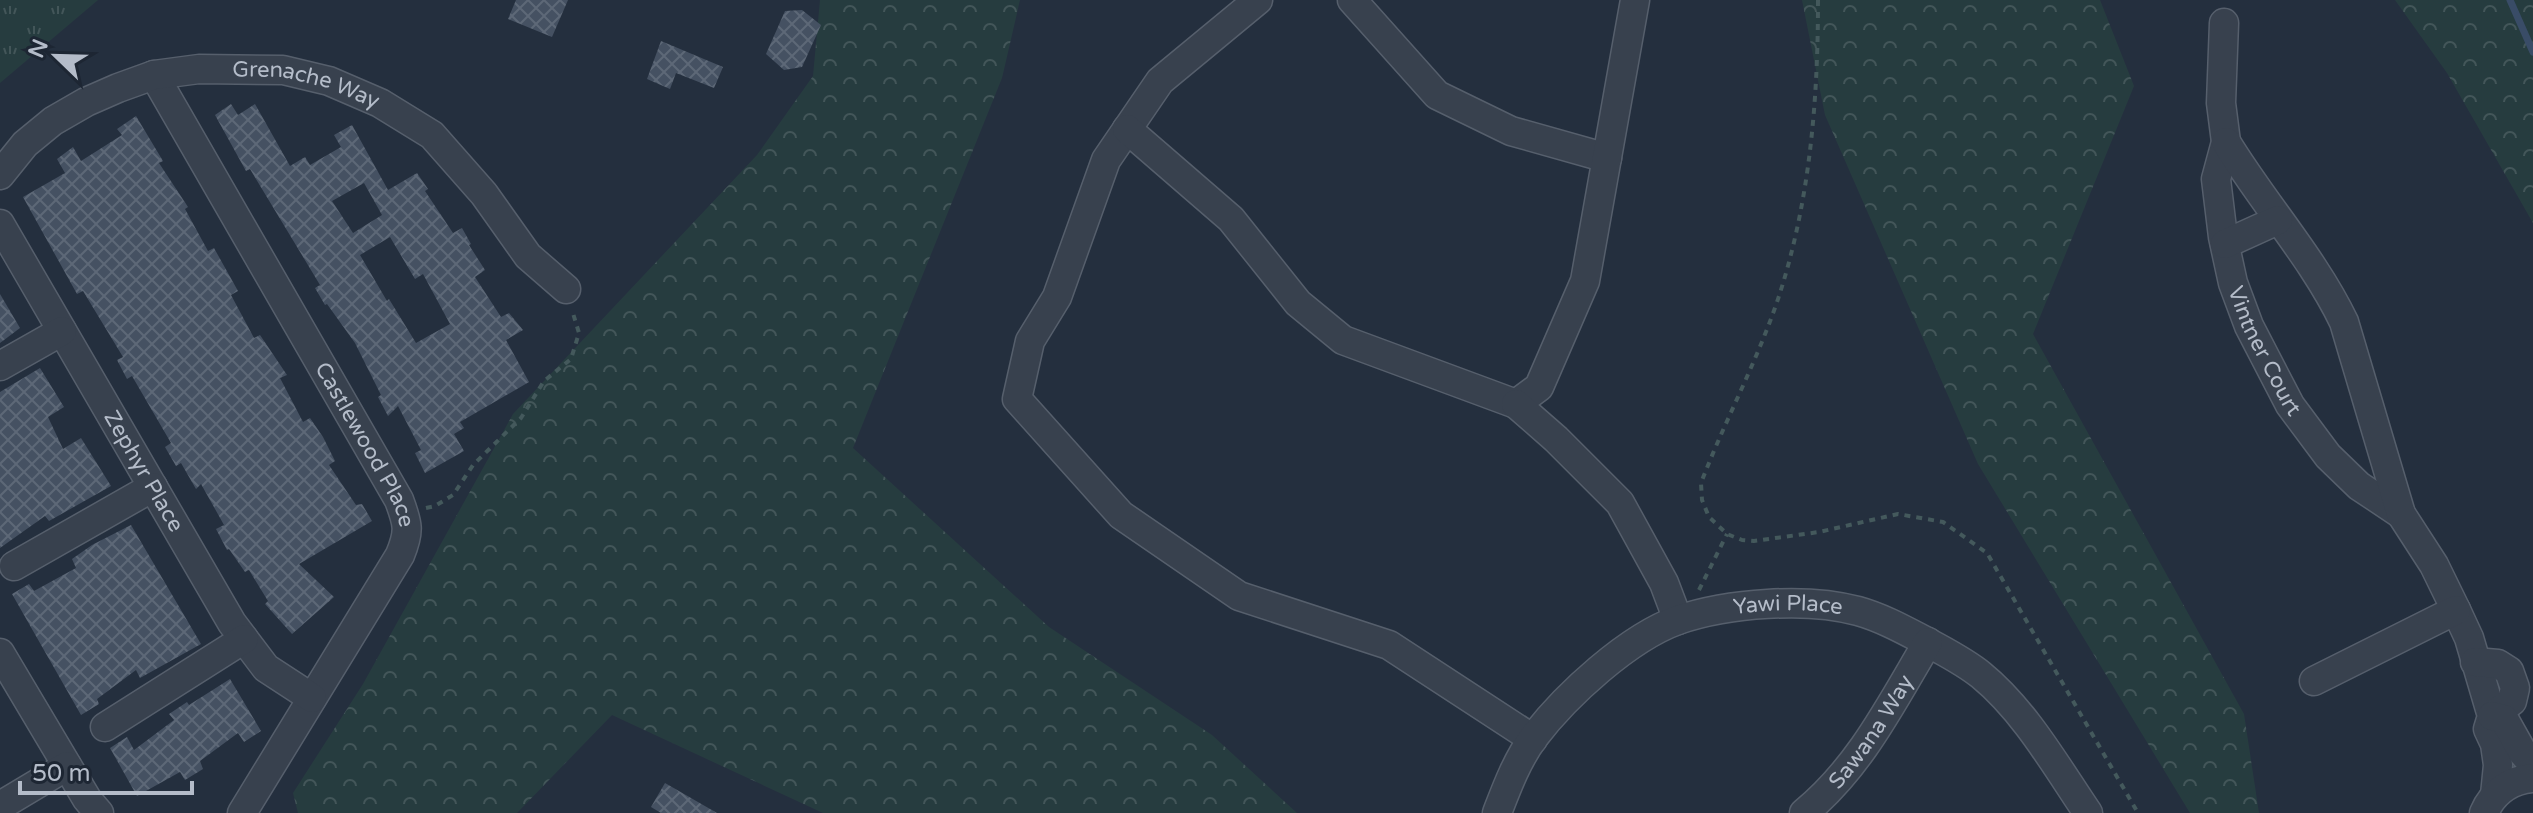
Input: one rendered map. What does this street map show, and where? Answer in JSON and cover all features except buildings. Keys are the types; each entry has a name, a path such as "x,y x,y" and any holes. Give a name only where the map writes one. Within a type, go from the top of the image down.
{"street":[{"path":"1258,0 1160,81 1106,160 1057,297 1030,341 1017,399 1121,515 1239,596 1389,645 1533,739"},
{"path":"1352,0 1437,95 1511,131 1607,158"},
{"path":"1516,404 1539,387 1585,281 1635,0"},
{"name":"Vintner Court","path":"2224,23 2221,103 2226,142 2216,179 2233,283 2249,326 2290,405 2328,456 2359,486 2401,514"},
{"name":"Grenache Way","path":"0,175 25,144 53,121 86,102 154,75 199,69 283,70 329,81 380,103 432,135 484,194 528,256 566,289"},
{"name":"Castlewood Place","path":"154,75 408,521 407,538 400,555 242,813"},
{"path":"1127,129 1231,219 1298,303 1343,340 1516,404 1556,439 1620,503 1664,583 1678,620"},
{"name":"Vintner Court","path":"2226,142 2330,292 2344,322 2401,514 2434,565 2469,638 2492,716 2488,729 2495,744 2498,765 2489,804"},
{"path":"2225,244 2278,220"},
{"name":"Zephyr Place","path":"0,224 232,623 266,668 312,698"},
{"path":"0,366 62,331"},
{"path":"14,566 153,487"},
{"name":"Yawi Place","path":"1497,813 1511,775 1533,739 1562,704 1634,644 1678,620 1774,603 1856,611 1897,625 1982,675 2013,707 2088,813"},
{"path":"2314,681 2456,610"},
{"path":"105,727 244,639"},
{"name":"Sawana Way","path":"1804,813 1824,796 1858,757 1928,642"},
{"path":"0,653 87,799 99,813"},
{"name":"Vintner Court","path":"2492,716 2504,719 2523,753 2533,764"},
{"path":"4,804 67,766"},
{"path":"2489,804 2510,783 2533,778"}],"path":[{"path":"1818,0 1818,56 1809,171 1795,240 1779,297 1757,354 1701,483 1702,500 1709,517 1727,534 1742,540 1819,532 1898,514 1943,522 1987,553 2138,813"},
{"path":"404,514 435,506 453,495 473,465 521,418 544,381 571,359 579,333 566,289"},
{"path":"1698,592 1727,534"}],"green space":[{"path":"0,0 98,0 0,83"},
{"path":"820,0 1020,0 1002,78 853,448 1049,627 1212,735 1297,813 823,813 612,715 517,813 298,813 293,793 363,684 513,414 757,155 813,76"},
{"path":"1802,0 2100,0 2134,86 2033,334 2244,714 2259,813 2190,813 1978,464 1825,115"},
{"path":"2395,0 2533,0 2533,223 2447,73"}],"waterway":[{"path":"2510,0 2533,52"}]}
